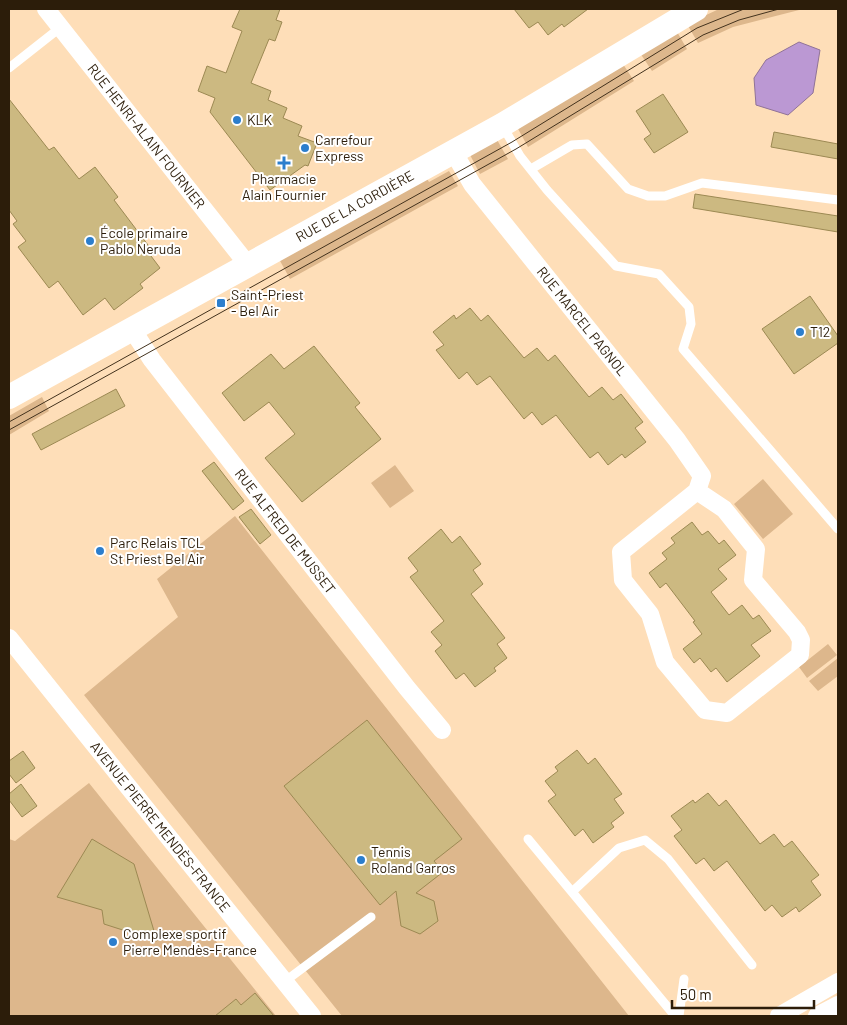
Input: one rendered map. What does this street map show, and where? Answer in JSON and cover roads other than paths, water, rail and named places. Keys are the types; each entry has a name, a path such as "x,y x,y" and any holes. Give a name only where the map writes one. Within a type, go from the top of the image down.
{"street":[{"name":"RUE HENRI-ALAIN FOURNIER","path":"46,9 248,265"},
{"name":"RUE DE LA CORDIÈRE","path":"9,397 502,125 696,9"},
{"name":"RUE MARCEL PAGNOL","path":"453,151 472,184 694,462 702,476 697,491"},
{"name":"RUE ALFRED DE MUSSET","path":"132,329 152,360 401,681 442,730"},
{"path":"697,491 724,508 756,549 753,580 797,632 801,640 800,655 728,713 705,710 665,662 650,614 623,580 620,552 697,491"},
{"name":"AVENUE PIERRE MENDÈS-FRANCE","path":"9,638 312,1016"},
{"path":"779,1016 838,982"},
{"path":"817,1016 838,1005"}],"lane":[{"path":"9,68 61,27"},
{"path":"502,125 547,190 616,266 659,274 689,307 691,324 683,349 838,529"},
{"path":"531,169 572,144 587,144 628,189 648,196 665,196 702,183 838,200"},
{"path":"528,839 675,1016"},
{"path":"572,892 620,848 645,840 668,858 752,965"},
{"path":"284,982 371,917"},
{"path":"679,1016 684,979"}],"tram line":[{"path":"9,422 512,142 697,28 744,9"},
{"path":"9,430 516,149 703,35 739,20 779,9"}],"place":[{"name":"KLK","path":"237,120"},
{"name":"Carrefour Express","path":"305,148"},
{"name":"Pharmacie Alain Fournier","path":"284,163"},
{"name":"École primaire Pablo Neruda","path":"90,241"},
{"name":"Saint-Priest - Bel Air","path":"221,303"},
{"name":"T12","path":"800,332"},
{"name":"Parc Relais TCL St Priest Bel Air","path":"100,551"},
{"name":"Tennis Roland Garros","path":"361,860"},
{"name":"Complexe sportif Pierre Mendès-France","path":"113,942"}]}
